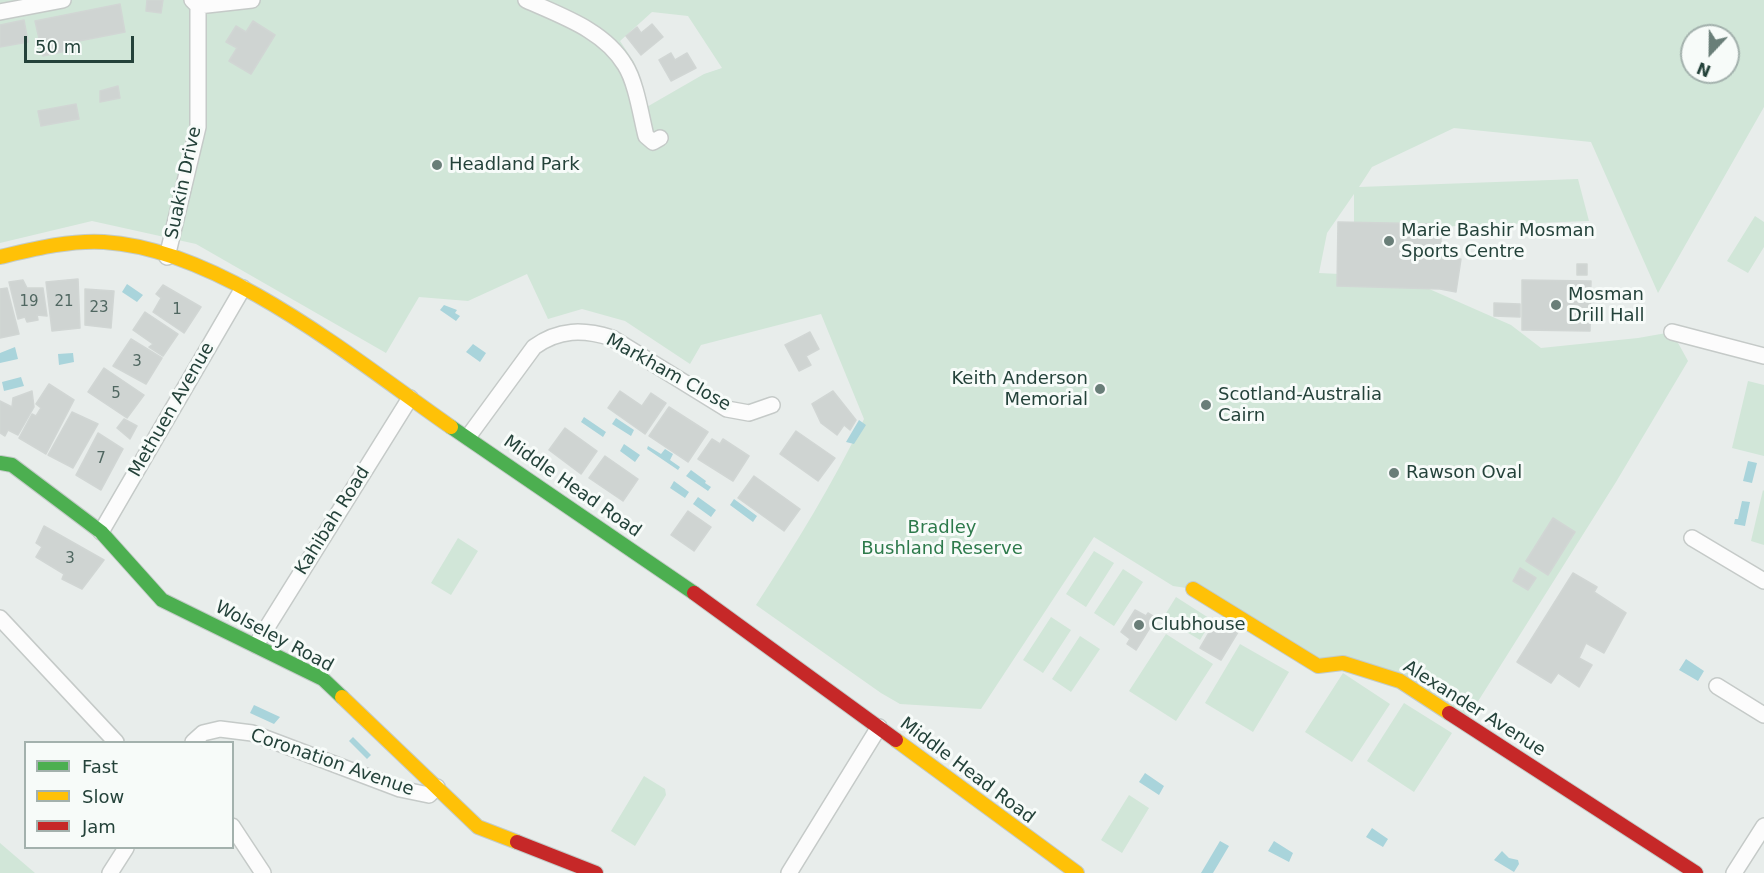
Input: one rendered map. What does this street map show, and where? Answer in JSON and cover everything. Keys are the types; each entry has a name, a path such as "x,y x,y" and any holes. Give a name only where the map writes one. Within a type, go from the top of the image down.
{"street":[{"path":"0,12 63,0"},
{"path":"196,2 252,0"},
{"path":"526,0 579,24 609,44 626,66 646,136 652,142 660,138"},
{"name":"Suakin Drive","path":"167,257 198,127 196,2"},
{"name":"Middle Head Road","path":"0,257 79,242 124,245 211,272 243,288 289,315 747,630 879,727 1057,868 1077,873"},
{"name":"Methuen Avenue","path":"101,532 243,288"},
{"name":"Markham Close","path":"468,437 534,347 548,337 570,332 590,332 612,338 727,409 748,413 772,405"},
{"path":"1672,332 1764,356"},
{"name":"Kahibah Road","path":"256,645 410,398"},
{"name":"Wolseley Road","path":"0,463 12,465 101,532 162,600 323,679 478,827 596,873"},
{"path":"1692,538 1764,581"},
{"name":"Alexander Avenue","path":"1193,588 1318,666 1343,663 1400,681 1695,873"},
{"path":"0,618 115,741"},
{"path":"1717,686 1764,715"},
{"path":"789,873 879,727"},
{"name":"Coronation Avenue","path":"194,741 203,733 220,729 252,734 399,789 429,795 437,787"},
{"path":"1734,873 1764,825"},
{"path":"234,829 263,873"},
{"path":"110,873 125,849"}],"green space":[{"name":"Bradley Bushland Reserve","path":"0,0 1764,0 1764,107 1658,293 1591,142 1454,128 1372,167 1359,187 1578,179 1589,221 1432,227 1354,226 1354,194 1327,233 1319,273 1402,277 1511,325 1541,348 1638,338 1672,332 1688,361 1616,482 1465,722 1400,681 1318,666 1193,589 1173,586 1094,537 981,709 900,704 756,605 813,514 864,419 821,314 701,345 690,364 625,321 582,309 548,319 527,274 468,301 419,297 386,353 196,244 92,221 0,243","holes":["652,12 688,16 722,68 704,74 645,108 634,62 620,41"]},
{"path":"1755,216 1764,222 1764,247 1748,273 1727,261"},
{"path":"1748,381 1764,385 1764,456 1732,448"},
{"path":"1764,491 1764,545 1751,541"},
{"path":"458,538 478,551 451,595 431,583"},
{"path":"1094,551 1114,563 1086,607 1066,594"},
{"path":"1123,569 1143,582 1114,626 1094,613"},
{"path":"1176,597 1212,620 1200,640 1163,618"},
{"path":"1051,617 1071,630 1043,673 1023,660"},
{"path":"1166,634 1213,664 1176,721 1129,691"},
{"path":"1080,636 1100,649 1071,692 1052,679"},
{"path":"1240,644 1289,672 1253,732 1205,703"},
{"path":"1343,673 1390,704 1352,762 1305,732"},
{"path":"1404,703 1452,733 1414,792 1367,761"},
{"path":"644,776 665,789 666,795 635,846 611,831"},
{"path":"1129,795 1149,808 1122,853 1101,840"},
{"path":"0,843 35,873 0,873"}],"water":[{"path":"127,284 143,295 137,302 122,292"},
{"path":"444,305 457,310 455,313 460,316 456,321 440,310"},
{"path":"473,344 486,353 480,362 466,352"},
{"path":"15,347 18,359 0,363 0,353"},
{"path":"73,353 74,362 59,365 58,354"},
{"path":"21,377 24,386 4,391 2,382"},
{"path":"584,417 606,432 603,437 581,422"},
{"path":"616,418 634,430 631,436 612,424"},
{"path":"859,420 866,425 854,444 846,442"},
{"path":"624,444 640,455 635,462 620,451"},
{"path":"648,446 661,454 665,449 673,454 670,460 680,467 678,470 647,449"},
{"path":"1748,461 1757,463 1752,483 1743,481"},
{"path":"691,470 711,487 708,491 686,476"},
{"path":"674,481 689,492 685,498 670,488"},
{"path":"698,497 716,510 711,517 693,504"},
{"path":"734,499 757,516 753,522 730,505"},
{"path":"1742,501 1750,502 1745,526 1734,524 1735,519 1738,519"},
{"path":"1686,659 1704,671 1698,681 1679,670"},
{"path":"254,705 280,717 274,724 250,713"},
{"path":"353,737 371,755 367,759 349,741"},
{"path":"1145,773 1164,786 1159,795 1139,782"},
{"path":"1372,828 1388,839 1383,847 1366,837"},
{"path":"1220,841 1229,846 1213,873 1201,873"},
{"path":"1274,841 1293,853 1289,862 1268,851"},
{"path":"1502,851 1509,858 1518,860 1519,864 1514,872 1494,860"}],"building":[{"path":"147,0 163,0 161,13 146,11"},
{"path":"120,4 125,32 74,42 76,49 43,56 35,21"},
{"path":"24,20 28,42 0,47 0,25"},
{"path":"253,21 275,35 251,74 229,61 237,48 226,42 236,26 246,32"},
{"path":"652,24 663,37 641,55 626,36 637,27 641,33"},
{"path":"671,53 675,60 687,53 696,68 671,81 659,60"},
{"path":"118,86 120,98 100,102 100,91"},
{"path":"76,104 79,119 41,126 38,111"},
{"name":"Marie Bashir Mosman Sports Centre","path":"1338,222 1441,224 1441,259 1461,259 1456,292 1440,289 1337,286"},
{"path":"1577,264 1587,264 1587,275 1577,275"},
{"path":"78,279 80,328 52,331 46,282"},
{"path":"23,280 27,288 43,288 47,316 37,315 38,320 27,322 25,317 18,319 9,282"},
{"name":"Mosman Drill Hall","path":"1522,280 1591,281 1590,331 1522,330"},
{"path":"163,285 201,307 184,333 153,312 161,298 156,294"},
{"path":"7,288 19,334 0,338 0,289"},
{"path":"85,289 114,291 111,328 85,325"},
{"path":"1494,303 1520,304 1520,317 1494,316"},
{"path":"145,312 178,334 163,356 149,347 153,344 133,330"},
{"path":"810,332 819,349 806,356 811,365 799,371 785,345"},
{"path":"131,339 162,358 146,384 113,366"},
{"path":"104,368 144,395 127,418 88,392"},
{"path":"49,384 74,400 46,454 19,438 32,414 36,416 41,408 36,404"},
{"path":"32,391 34,407 18,435 8,430 5,436 0,433 0,401 12,407 13,398"},
{"path":"620,391 642,406 651,393 666,403 645,434 608,408"},
{"path":"833,391 856,420 850,430 844,425 837,435 821,423 812,404"},
{"path":"669,407 708,432 688,462 649,436"},
{"path":"72,412 98,424 73,468 48,455"},
{"path":"124,419 137,426 130,439 117,428"},
{"path":"565,428 597,451 581,474 549,450"},
{"path":"796,431 835,458 818,481 780,454"},
{"path":"98,433 123,449 101,490 76,475"},
{"path":"712,439 720,444 723,439 749,456 733,481 698,459"},
{"path":"605,456 638,479 623,501 589,478"},
{"path":"754,476 800,509 784,531 738,498"},
{"path":"688,511 711,527 694,551 671,535"},
{"path":"1553,518 1575,532 1548,575 1526,561"},
{"path":"44,526 104,560 82,589 62,579 64,574 36,557 42,547 36,543"},
{"path":"1520,568 1536,578 1528,590 1513,581"},
{"path":"1573,573 1597,587 1594,592 1626,613 1604,653 1586,643 1579,658 1592,665 1579,687 1558,673 1551,683 1517,662"},
{"name":"Clubhouse","path":"1135,610 1146,616 1148,613 1156,618 1136,650 1127,644 1130,639 1121,632"},
{"path":"1217,619 1238,632 1221,660 1200,648"}],"traffic: fast":[{"path":"451,427 694,593"},
{"path":"0,463 12,465 101,532 162,600 323,679 342,697"}],"traffic: slow":[{"path":"0,257 65,244 104,242 149,249 195,265 241,286 286,312 331,341 451,427"},
{"path":"1193,589 1318,666 1343,663 1400,681 1449,713"},
{"path":"342,697 478,827 517,842"},
{"path":"896,740 1077,873"}],"traffic: jam":[{"path":"694,593 896,740"},
{"path":"1449,713 1696,873"},
{"path":"517,842 596,873"}],"place":[{"name":"Headland Park","path":"437,165"},
{"name":"Marie Bashir Mosman Sports Centre","path":"1389,241"},
{"name":"Mosman Drill Hall","path":"1556,305"},
{"name":"Keith Anderson Memorial","path":"1100,389"},
{"name":"Scotland-Australia Cairn","path":"1206,405"},
{"name":"Rawson Oval","path":"1394,473"},
{"name":"Clubhouse","path":"1139,625"}]}
